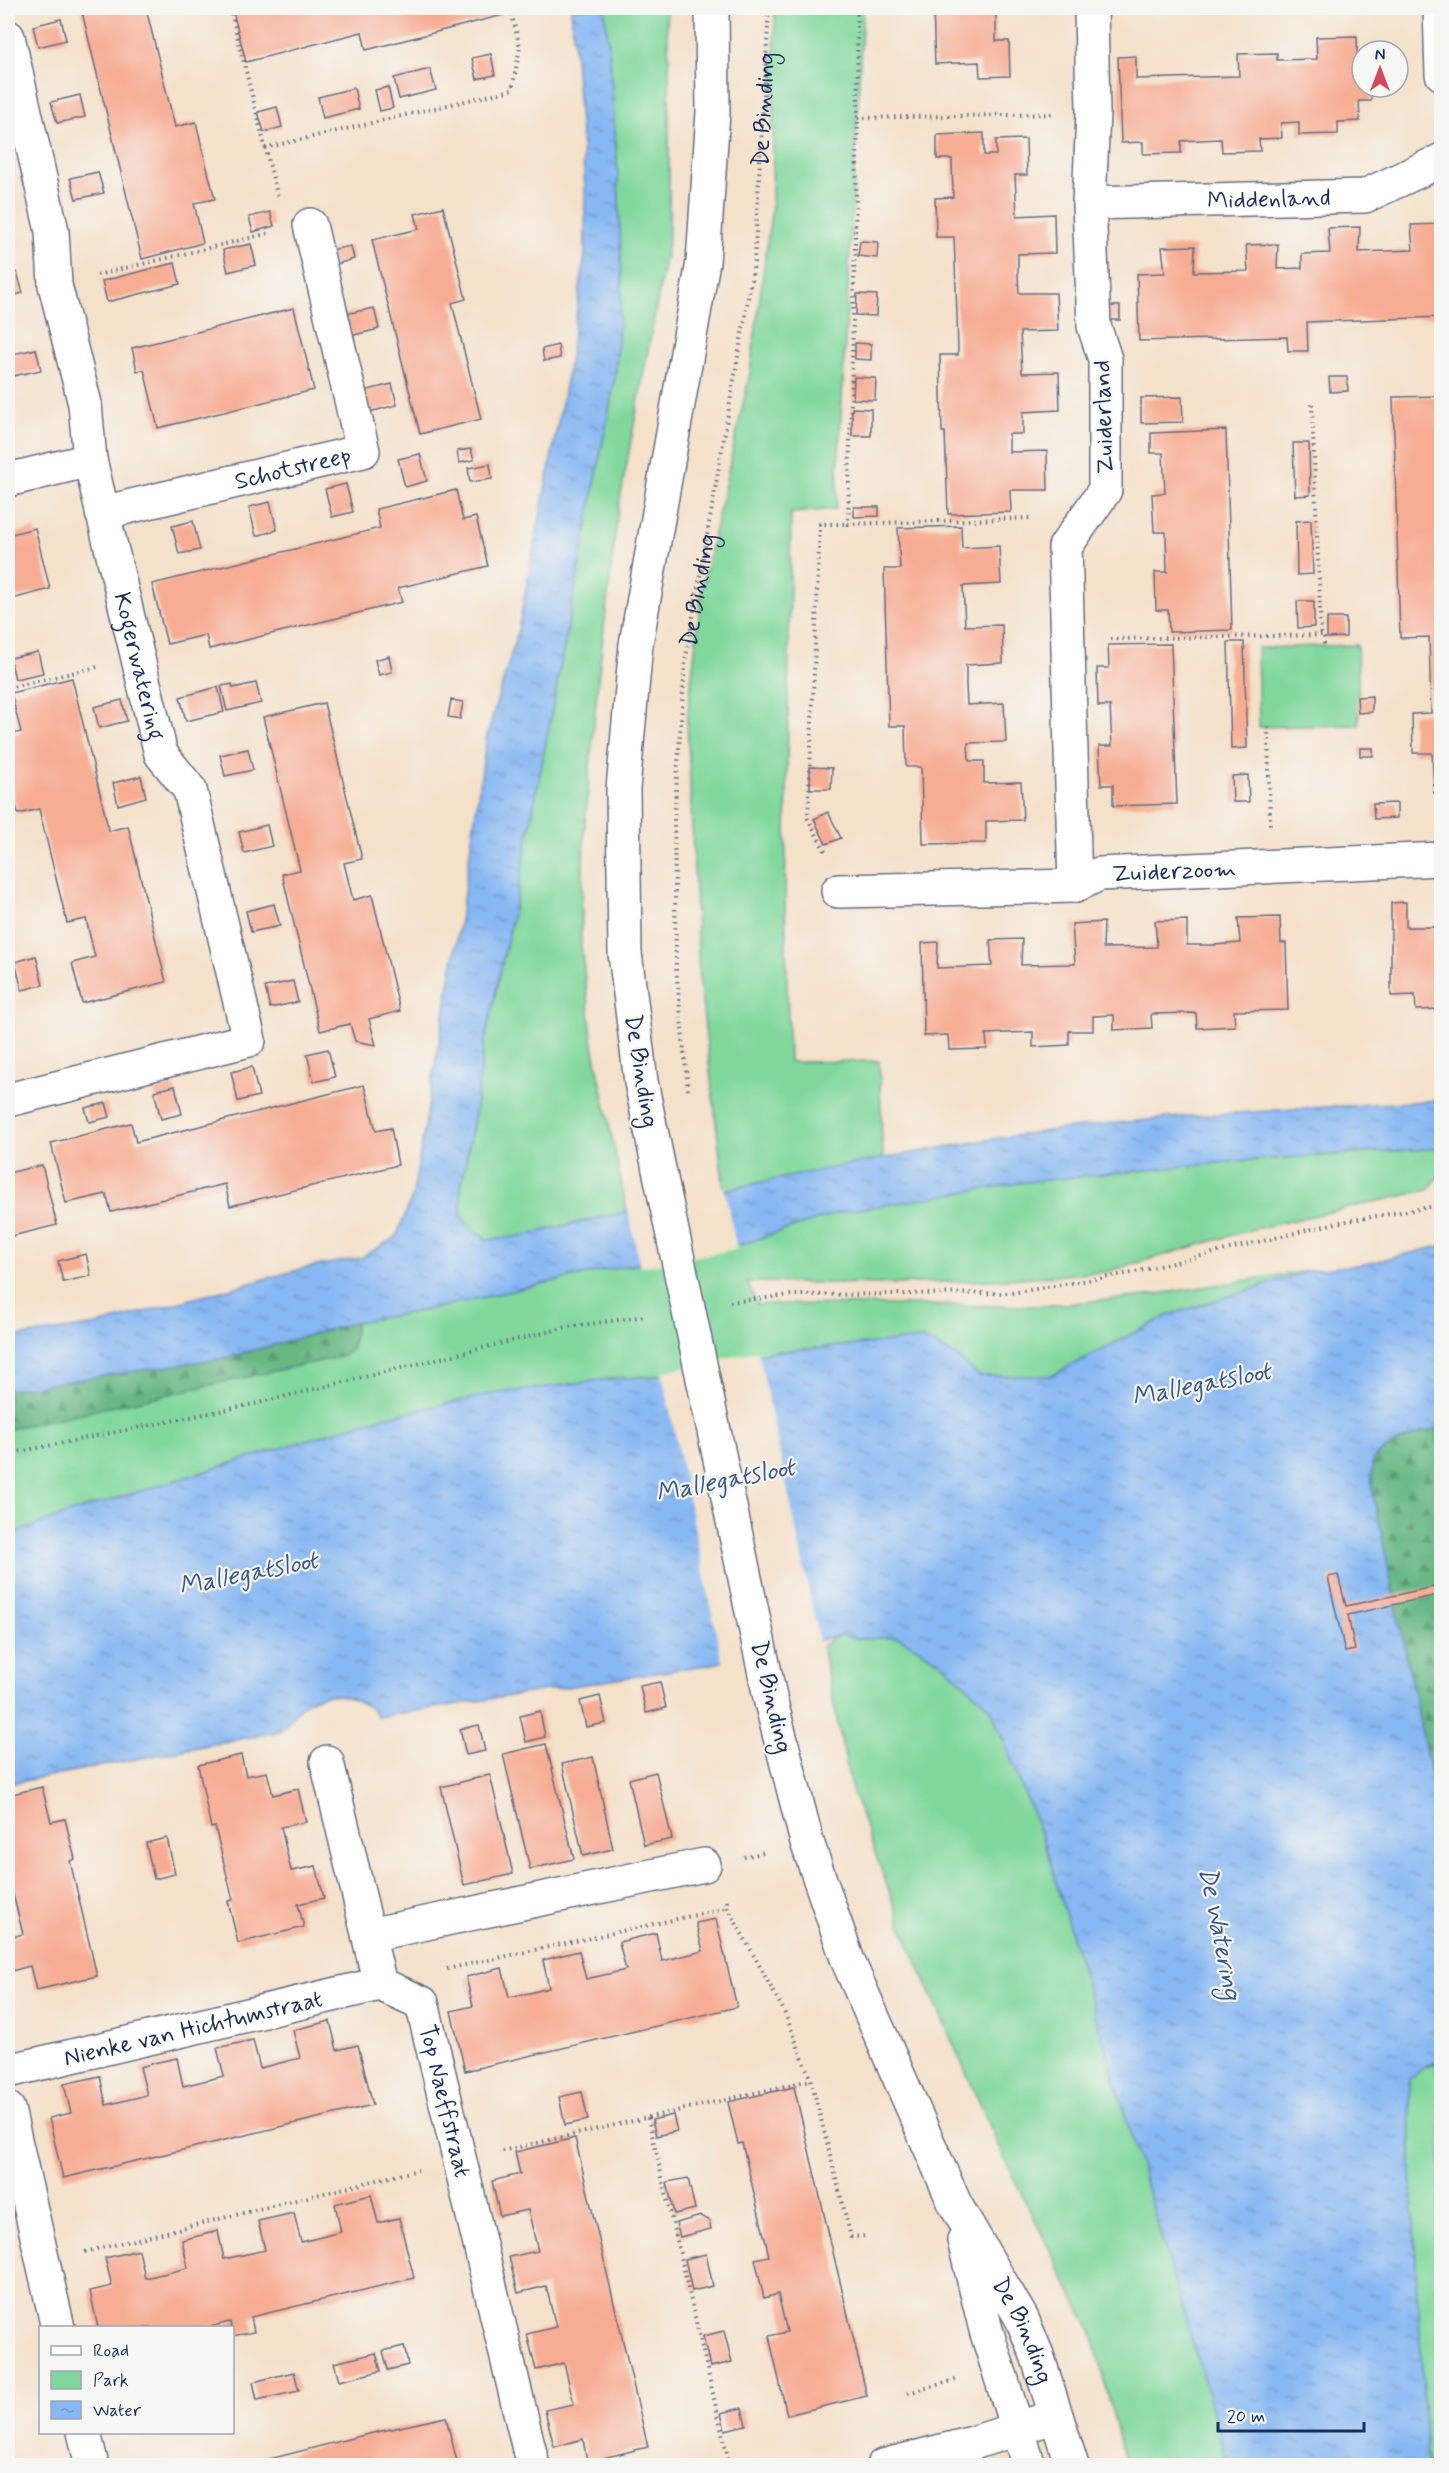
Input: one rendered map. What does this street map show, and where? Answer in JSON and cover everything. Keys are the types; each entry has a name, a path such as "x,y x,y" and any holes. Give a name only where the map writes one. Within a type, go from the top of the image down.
{"street":[{"name":"De Binding","path":"711,8 713,112 703,262 636,644 623,789 625,953 641,1082 771,1702 807,1842 848,1961 955,2204 1022,2319 1037,2355 1072,2466"},
{"name":"Zuiderland","path":"1075,886 1065,547 1105,490 1105,359 1094,326 1089,203 1093,113 1091,8"},
{"path":"1440,8 1442,74"},
{"name":"Kogerwatering","path":"8,38 52,231 55,285 85,404 90,460 102,513 161,754 189,790 249,1040 8,1100"},
{"name":"Middenland","path":"1089,203 1365,196 1442,160"},
{"name":"Schotstreep","path":"102,513 363,452 310,225"},
{"path":"8,480 90,460"},
{"name":"Zuiderzoom","path":"838,891 1075,886 1099,874 1442,859"},
{"path":"327,1762 380,1984"},
{"path":"369,1935 704,1865"},
{"name":"Nienke van Hichtumstraat","path":"8,2071 380,1984"},
{"name":"Top Naeffstraat","path":"380,1984 422,2003 533,2466"},
{"path":"8,2109 58,2326"},
{"name":"De Binding","path":"955,2204 986,2330 1029,2466"},
{"path":"883,2466 925,2461 1056,2416"},
{"path":"84,2434 92,2466"}],"path":[{"path":"230,8 280,206"},
{"path":"265,148 512,90 520,47 510,8"},
{"name":"De Binding","path":"686,1096 688,1085 676,968 674,831 685,663 754,264 769,8"},
{"path":"848,524 858,118 856,8"},
{"path":"858,118 1093,113"},
{"path":"55,285 275,232"},
{"path":"1312,404 1321,635 1324,635 1324,646"},
{"path":"838,891 835,870 808,819 820,524 1086,516"},
{"path":"1067,639 1321,635"},
{"path":"8,688 138,657"},
{"path":"1268,727 1270,866"},
{"path":"758,1298 791,1295 1011,1293 1131,1273 1336,1223 1442,1205"},
{"path":"8,1454 254,1404 568,1327 647,1315"},
{"path":"726,1896 728,1908 784,2012 811,2080 851,2237 868,2236"},
{"path":"380,1984 728,1908"},
{"path":"42,2262 459,2161 811,2080"},
{"path":"648,2118 730,2466"},
{"path":"908,2393 999,2368"}],"green space":[{"path":"604,8 666,8 669,61 669,238 618,510 598,679 584,833 581,946 593,1045 627,1211 517,1237 488,1240 473,1231 461,1216 461,1187 475,1114 484,1045 515,905 615,378 622,285 618,178"},
{"path":"775,8 863,8 836,509 791,513 785,903 789,1062 879,1061 883,1159 724,1190 699,977 687,720 702,588 750,373 772,206"},
{"path":"1357,645 1359,725 1259,727 1257,648"},
{"path":"1441,1148 1441,1173 1428,1190 1254,1229 1106,1272 895,1284 747,1282 757,1304 1041,1306 1138,1297 1313,1270 1169,1315 1051,1376 979,1376 956,1356 923,1339 770,1352 651,1377 619,1378 492,1394 376,1419 76,1511 8,1535 8,1429 352,1348 356,1322 426,1310 595,1272 736,1246 841,1212 1025,1182 1238,1161"},
{"path":"356,1322 352,1349 343,1356 8,1429 8,1390 230,1357"},
{"path":"1441,1428 1441,1827 1372,1488 1372,1459 1405,1439"},
{"path":"842,1635 858,1639 898,1637 941,1662 991,1709 1045,1845 1229,2465 1126,2465 1092,2333 1009,2169 907,1940 851,1787 822,1647 831,1639"},
{"path":"1437,2063 1441,2084 1441,2465 1427,2465 1411,2171 1410,2079 1423,2068"}],"water":[{"path":"571,8 604,8 609,47 618,178 622,285 615,378 515,905 484,1045 475,1114 461,1187 461,1217 473,1231 487,1240 517,1237 774,1180 968,1143 1084,1126 1237,1113 1441,1100 1441,1148 1238,1161 1025,1182 841,1212 736,1246 595,1272 426,1310 356,1322 230,1357 8,1390 8,1338 97,1325 305,1268 361,1258 396,1237 413,1195 460,920 487,735 518,631 567,376 585,255 585,186"},
{"path":"1441,1246 1441,1428 1405,1439 1372,1459 1372,1488 1441,1827 1441,2059 1423,2068 1410,2079 1411,2171 1427,2465 1229,2465 1045,1845 991,1709 941,1662 898,1637 858,1639 842,1635 712,1664 378,1717 371,1709 353,1699 342,1696 321,1696 302,1706 280,1731 8,1784 8,1535 76,1511 376,1419 492,1394 619,1378 651,1377 770,1352 923,1339 956,1356 979,1376 1051,1376 1169,1315 1313,1270 1364,1264"}],"pier":[{"path":"724,1187 737,1249 640,1267 628,1208"},
{"path":"758,1351 820,1644 723,1665 662,1372"}],"building":[{"path":"81,8 146,8 175,127 196,122 215,199 194,203 203,243 142,259"},
{"path":"232,8 501,8 503,15 366,50 362,32 246,62"},
{"path":"933,8 996,8 996,41 1009,41 1010,76 980,77 979,62 935,64"},
{"path":"61,19 66,40 38,47 33,26"},
{"path":"1357,36 1357,39 1350,39 1350,99 1371,99 1371,101 1359,101 1360,121 1338,122 1338,134 1299,135 1299,122 1281,123 1282,138 1259,139 1260,151 1222,152 1221,139 1181,141 1181,153 1143,154 1143,142 1121,143 1118,57 1136,56 1136,79 1239,76 1238,54 1277,53 1277,60 1317,59 1316,37"},
{"path":"491,54 495,75 477,79 472,58"},
{"path":"430,69 436,90 399,99 394,78"},
{"path":"388,87 393,108 380,111 375,90"},
{"path":"354,88 359,109 323,118 318,97"},
{"path":"80,95 85,117 57,123 51,102"},
{"path":"277,107 282,127 264,132 258,112"},
{"path":"984,133 984,155 996,155 996,140 1026,139 1027,175 1015,175 1017,216 1054,214 1055,253 1018,254 1018,274 1019,293 1056,293 1058,331 1020,332 1022,373 1059,372 1060,410 1023,412 1023,434 1009,434 1009,452 1047,451 1048,490 1010,490 1011,512 948,514 945,432 942,432 940,355 958,355 957,315 954,237 936,237 935,198 953,197 952,159 937,159 937,135"},
{"path":"98,172 104,193 76,199 70,178"},
{"path":"443,207 466,299 452,303 481,419 420,434 372,240 419,229 415,214"},
{"path":"270,212 274,226 253,232 249,217"},
{"path":"1442,224 1442,317 1307,322 1308,351 1288,351 1287,337 1139,341 1137,274 1165,273 1162,247 1195,246 1194,272 1248,271 1246,245 1278,244 1277,269 1302,268 1302,254 1330,253 1328,228 1360,227 1359,252 1413,250 1411,225"},
{"path":"860,241 878,242 877,258 858,256"},
{"path":"251,244 256,265 228,272 223,250"},
{"path":"351,246 354,259 333,265 330,250"},
{"path":"175,263 180,284 107,302 102,281"},
{"path":"17,272 23,293 8,297 8,275"},
{"path":"857,294 877,295 876,316 856,315"},
{"path":"1105,306 1120,306 1120,320 1105,320"},
{"path":"294,308 314,390 158,428 144,370 137,371 132,348"},
{"path":"374,308 379,329 350,336 345,314"},
{"path":"855,343 871,344 871,360 855,359"},
{"path":"558,345 560,358 544,361 542,349"},
{"path":"36,349 41,370 13,376 8,355"},
{"path":"854,377 876,378 875,400 853,399"},
{"path":"1329,377 1347,377 1348,391 1330,392"},
{"path":"392,384 397,405 369,412 364,391"},
{"path":"1442,396 1442,793 1434,793 1432,753 1413,753 1412,714 1431,713 1429,637 1400,638 1393,397"},
{"path":"1182,397 1183,422 1141,423 1141,398"},
{"path":"852,408 871,409 871,436 852,436"},
{"path":"1226,430 1232,630 1169,632 1168,610 1156,610 1155,572 1167,572 1166,532 1154,532 1152,494 1165,493 1163,453 1151,453 1151,433"},
{"path":"1293,443 1309,443 1310,495 1295,496"},
{"path":"471,449 474,460 459,463 457,451"},
{"path":"420,454 427,481 405,487 398,459"},
{"path":"490,464 492,479 470,482 468,468"},
{"path":"346,484 353,512 332,517 325,489"},
{"path":"456,490 463,520 476,517 488,566 398,588 402,602 362,612 209,649 206,635 167,644 152,584 380,528 376,509"},
{"path":"270,502 277,530 256,536 249,507"},
{"path":"854,507 879,507 879,516 854,517"},
{"path":"1311,520 1313,574 1297,575 1296,521"},
{"path":"193,521 200,550 179,554 172,526"},
{"path":"961,526 962,548 999,546 1001,584 963,586 965,626 1002,625 1003,663 966,665 966,685 967,705 1004,703 1006,742 968,743 969,761 984,761 984,783 1021,782 1023,820 986,821 986,843 923,844 921,767 906,767 905,726 889,726 884,569 900,569 898,528"},
{"path":"35,528 50,589 8,600 8,535"},
{"path":"1297,601 1314,601 1314,627 1298,628"},
{"path":"1327,618 1346,618 1346,637 1327,638"},
{"path":"1228,642 1244,642 1247,748 1231,749"},
{"path":"1171,644 1177,804 1113,806 1113,785 1101,785 1099,746 1112,746 1110,706 1098,706 1097,668 1109,668 1108,645"},
{"path":"38,652 43,673 15,679 10,658"},
{"path":"389,656 392,672 379,675 375,660"},
{"path":"72,678 109,831 128,826 166,982 82,1003 72,963 95,957 86,919 67,923 39,809 18,814 8,770 8,735 21,732 11,693"},
{"path":"256,683 261,703 227,711 221,686 232,684 233,688"},
{"path":"218,687 224,712 186,721 180,697"},
{"path":"1372,696 1372,712 1358,713 1357,697"},
{"path":"122,700 127,721 99,728 94,707"},
{"path":"451,700 463,702 460,719 448,717"},
{"path":"324,703 362,859 344,863 353,900 372,895 400,1011 369,1019 376,1045 355,1041 350,1024 320,1031 282,874 300,870 263,717"},
{"path":"1360,748 1373,748 1373,756 1360,756"},
{"path":"248,749 253,770 225,776 220,755"},
{"path":"810,767 832,768 831,789 810,789"},
{"path":"1248,775 1249,802 1233,802 1232,776"},
{"path":"141,776 146,797 118,805 113,783"},
{"path":"1397,803 1397,818 1374,819 1373,804"},
{"path":"828,812 841,838 826,844 814,819"},
{"path":"267,825 272,846 244,853 239,832"},
{"path":"1406,902 1406,927 1442,927 1442,1009 1416,1010 1415,995 1391,996 1391,903"},
{"path":"274,904 280,926 251,932 246,911"},
{"path":"1280,917 1281,943 1286,943 1288,1010 1234,1011 1235,1026 1197,1028 1196,1013 1151,1014 1152,1028 1114,1030 1114,1015 1093,1016 1093,1031 1069,1031 1069,1045 1033,1047 1033,1032 1008,1033 986,1034 987,1049 949,1050 948,1035 924,1036 922,943 938,942 937,968 992,966 990,940 1022,939 1021,965 1075,964 1072,924 1104,922 1103,948 1157,947 1155,921 1187,920 1187,945 1213,945 1240,943 1238,918"},
{"path":"36,956 43,985 22,990 15,962"},
{"path":"293,981 298,1002 270,1008 265,987"},
{"path":"328,1049 335,1077 314,1082 307,1054"},
{"path":"252,1067 259,1096 238,1101 231,1072"},
{"path":"364,1085 376,1131 391,1128 398,1165 230,1206 225,1184 111,1212 106,1194 66,1203 51,1143 131,1123 136,1142"},
{"path":"175,1086 182,1114 161,1119 154,1091"},
{"path":"106,1103 110,1117 89,1122 85,1108"},
{"path":"42,1165 57,1225 8,1237 8,1173"},
{"path":"86,1254 91,1276 63,1282 58,1261"},
{"path":"1338,1575 1346,1606 1442,1585 1442,1594 1348,1615 1355,1650 1345,1652 1328,1577"},
{"path":"660,1682 666,1708 646,1713 640,1686"},
{"path":"600,1696 606,1723 586,1727 580,1701"},
{"path":"540,1711 545,1737 526,1742 520,1716"},
{"path":"479,1725 485,1751 466,1755 460,1729"},
{"path":"546,1744 574,1859 530,1869 503,1754"},
{"path":"241,1755 246,1776 267,1772 273,1795 298,1789 306,1822 281,1827 291,1871 316,1866 324,1898 298,1904 304,1927 238,1943 228,1901 233,1900 215,1827 211,1828 198,1765"},
{"path":"593,1757 613,1849 583,1856 562,1764"},
{"path":"656,1772 672,1839 644,1845 629,1779"},
{"path":"490,1775 513,1874 464,1885 441,1787"},
{"path":"42,1787 51,1822 65,1819 75,1859 70,1861 97,1976 36,1990 30,1966 8,1972 8,1938 23,1934 12,1890 8,1891 8,1795"},
{"path":"167,1838 175,1874 154,1879 146,1843"},
{"path":"716,1919 737,2007 465,2071 451,2011 473,2006 466,1977 502,1968 509,1997 529,1993 549,1988 543,1960 579,1951 586,1979 626,1970 619,1942 656,1933 662,1961 703,1951 696,1923"},
{"path":"330,2021 337,2050 358,2045 373,2105 63,2178 49,2118 71,2113 64,2084 100,2076 106,2105 147,2095 140,2067 158,2062 177,2058 183,2086 224,2076 217,2048 253,2040 260,2068 300,2058 293,2030"},
{"path":"794,2087 867,2396 787,2415 769,2336 787,2332 778,2294 764,2298 755,2259 769,2256 742,2143 738,2144 728,2102"},
{"path":"582,2092 588,2120 565,2125 559,2097"},
{"path":"673,2115 677,2131 656,2136 652,2120"},
{"path":"575,2138 648,2447 587,2462 583,2439 554,2447 545,2410 574,2404 564,2363 536,2370 527,2334 556,2327 546,2286 518,2293 509,2257 538,2251 528,2210 500,2216 492,2181 520,2174 515,2152"},
{"path":"688,2178 695,2209 674,2214 667,2182"},
{"path":"371,2195 378,2223 399,2218 414,2278 251,2317 254,2332 234,2336 234,2326 231,2326 230,2322 214,2326 98,2326 90,2291 112,2286 105,2258 139,2250 145,2278 188,2268 182,2240 218,2231 224,2259 265,2250 258,2221 294,2213 301,2242 341,2232 335,2204"},
{"path":"701,2216 709,2221 711,2229 680,2237 676,2223"},
{"path":"706,2254 713,2286 692,2291 685,2259"},
{"path":"724,2331 732,2362 710,2367 703,2336"},
{"path":"404,2346 408,2365 388,2370 383,2351"},
{"path":"376,2353 381,2371 339,2381 334,2363"},
{"path":"294,2372 299,2391 257,2400 253,2382"},
{"path":"742,2408 746,2425 725,2430 721,2413"},
{"path":"446,2417 458,2466 242,2466 368,2434"}],"water label":[{"name":"Mallegatsloot","path":"1201,1383"},
{"name":"Mallegatsloot","path":"725,1479"},
{"name":"Mallegatsloot","path":"248,1572"},
{"name":"De Watering","path":"1221,1933"}]}
